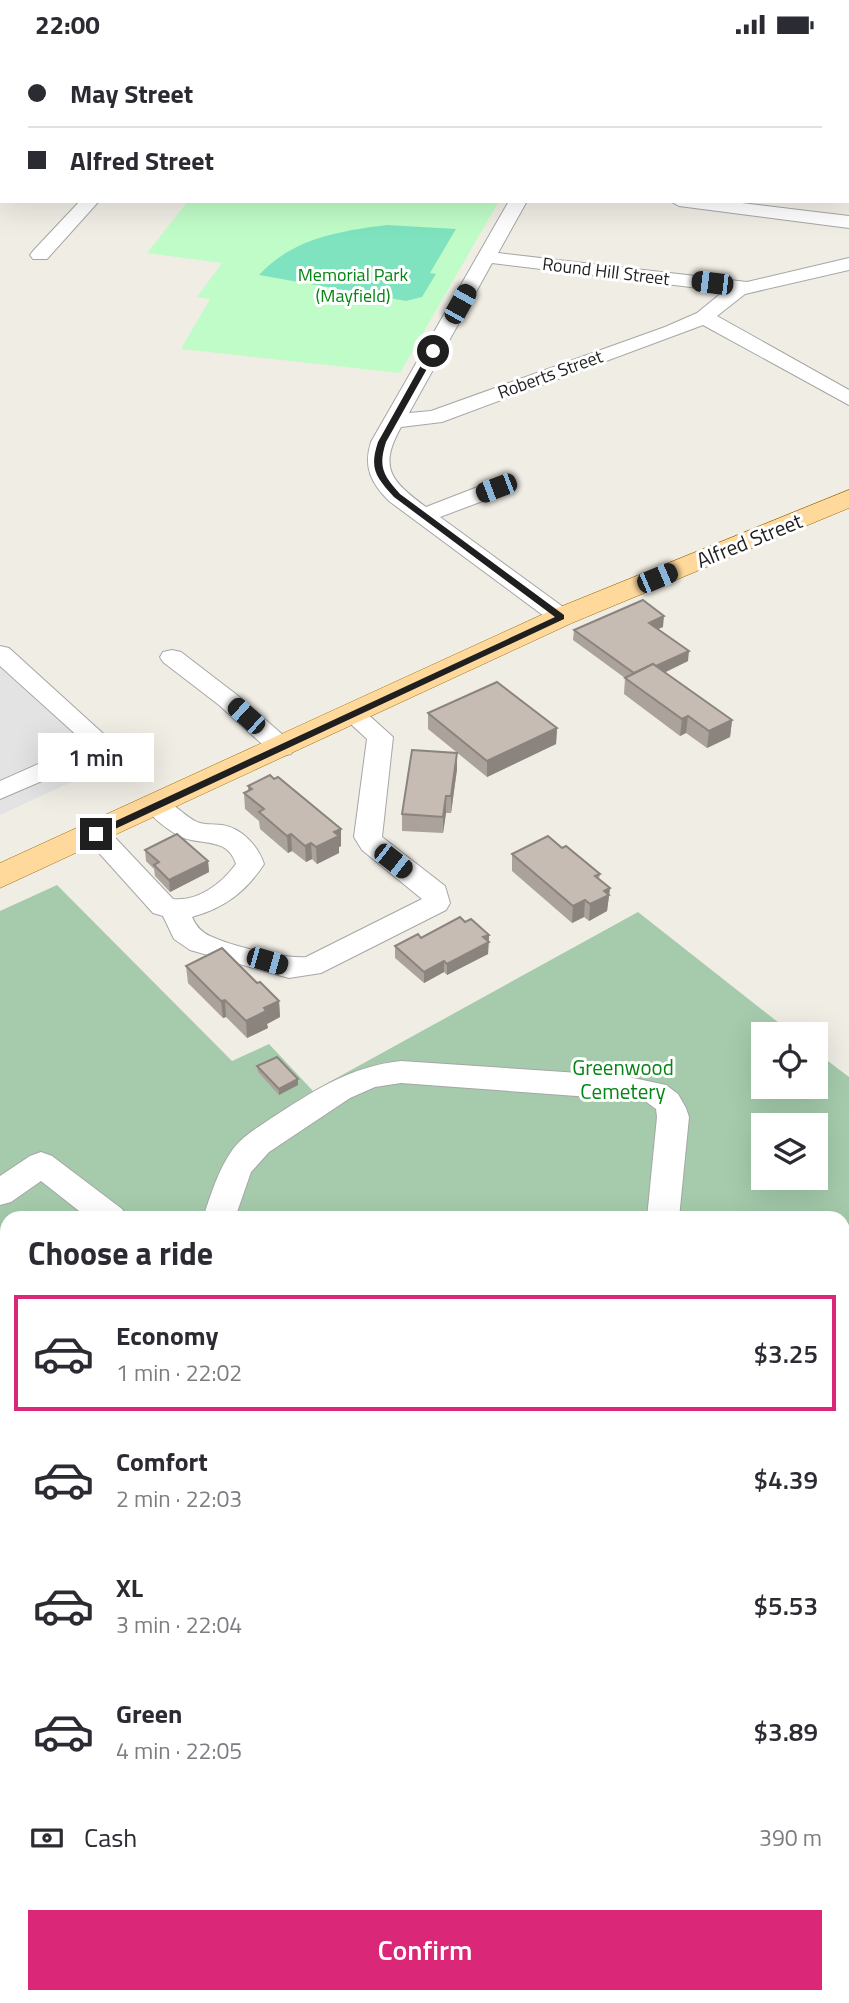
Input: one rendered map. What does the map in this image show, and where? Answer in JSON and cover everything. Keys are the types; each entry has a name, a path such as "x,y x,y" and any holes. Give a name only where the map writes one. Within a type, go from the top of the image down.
{"main road":[{"name":"Alfred Street","path":"0,877 561,617 849,498"}],"street":[{"path":"40,255 88,203"},
{"path":"517,203 378,451 378,471 390,490 561,617"},
{"path":"695,203 849,222"},
{"name":"Round Hill Street","path":"486,257 740,288 766,286 849,264"},
{"name":"Roberts Street","path":"394,421 435,417 704,317 740,288"},
{"path":"704,317 849,399"},
{"path":"424,515 496,488"},
{"path":"0,653 96,739 89,751 0,790"},
{"path":"172,657 228,700 282,748"},
{"path":"175,911 184,932 200,943 289,968 300,968 311,966 436,903 435,893 372,844 368,837 380,737 354,715"},
{"path":"96,834 163,906 175,911 193,908 234,886 250,864 246,852 223,834 190,831 157,806"},
{"path":"222,1211 240,1165 263,1139 326,1097 351,1084 376,1075 401,1072 624,1087 646,1090 663,1097 672,1110 673,1117 664,1211"},
{"path":"0,1193 41,1164 102,1211"}],"green space":[{"name":"Memorial Park (Mayfield)","path":"186,203 498,203 400,373 181,349 210,299 197,297 222,263 147,253"},
{"path":"387,225 456,229 430,273 436,274 422,297 406,301 259,275 287,252 318,238"},
{"name":"Greenwood Cemetery","path":"57,885 232,1061 269,1044 313,1091 638,912 778,1022 751,1022 751,1099 828,1099 828,1061 849,1077 849,1211 0,1211 0,911"}],"shaded area":[{"path":"0,666 108,765 0,815"}],"building":[{"path":"643,600 664,616 649,623 689,651 634,673 574,630"},
{"path":"653,664 732,720 709,731 688,716 682,719 625,678"},
{"path":"497,682 557,728 487,761 428,713"},
{"path":"412,750 457,753 451,796 446,796 443,817 402,814"},
{"path":"270,775 274,779 278,777 341,829 334,832 339,836 316,847 311,843 305,846 291,834 287,836 259,812 264,809 244,793 252,789 248,786"},
{"path":"177,834 208,861 169,880 154,865 159,862 145,850"},
{"path":"548,836 562,848 566,846 600,874 595,876 610,888 604,891 609,895 590,904 585,900 573,906 512,854"},
{"path":"460,917 465,922 471,919 489,935 483,937 489,942 447,964 444,961 424,972 395,946 418,934 421,938"},
{"path":"222,948 279,1001 246,1021 225,1000 221,1001 186,966"},
{"path":"277,1057 298,1079 279,1089 257,1066"}],"route":[{"path":"96,834 561,617 397,496 380,476 378,451 433,351"}]}
